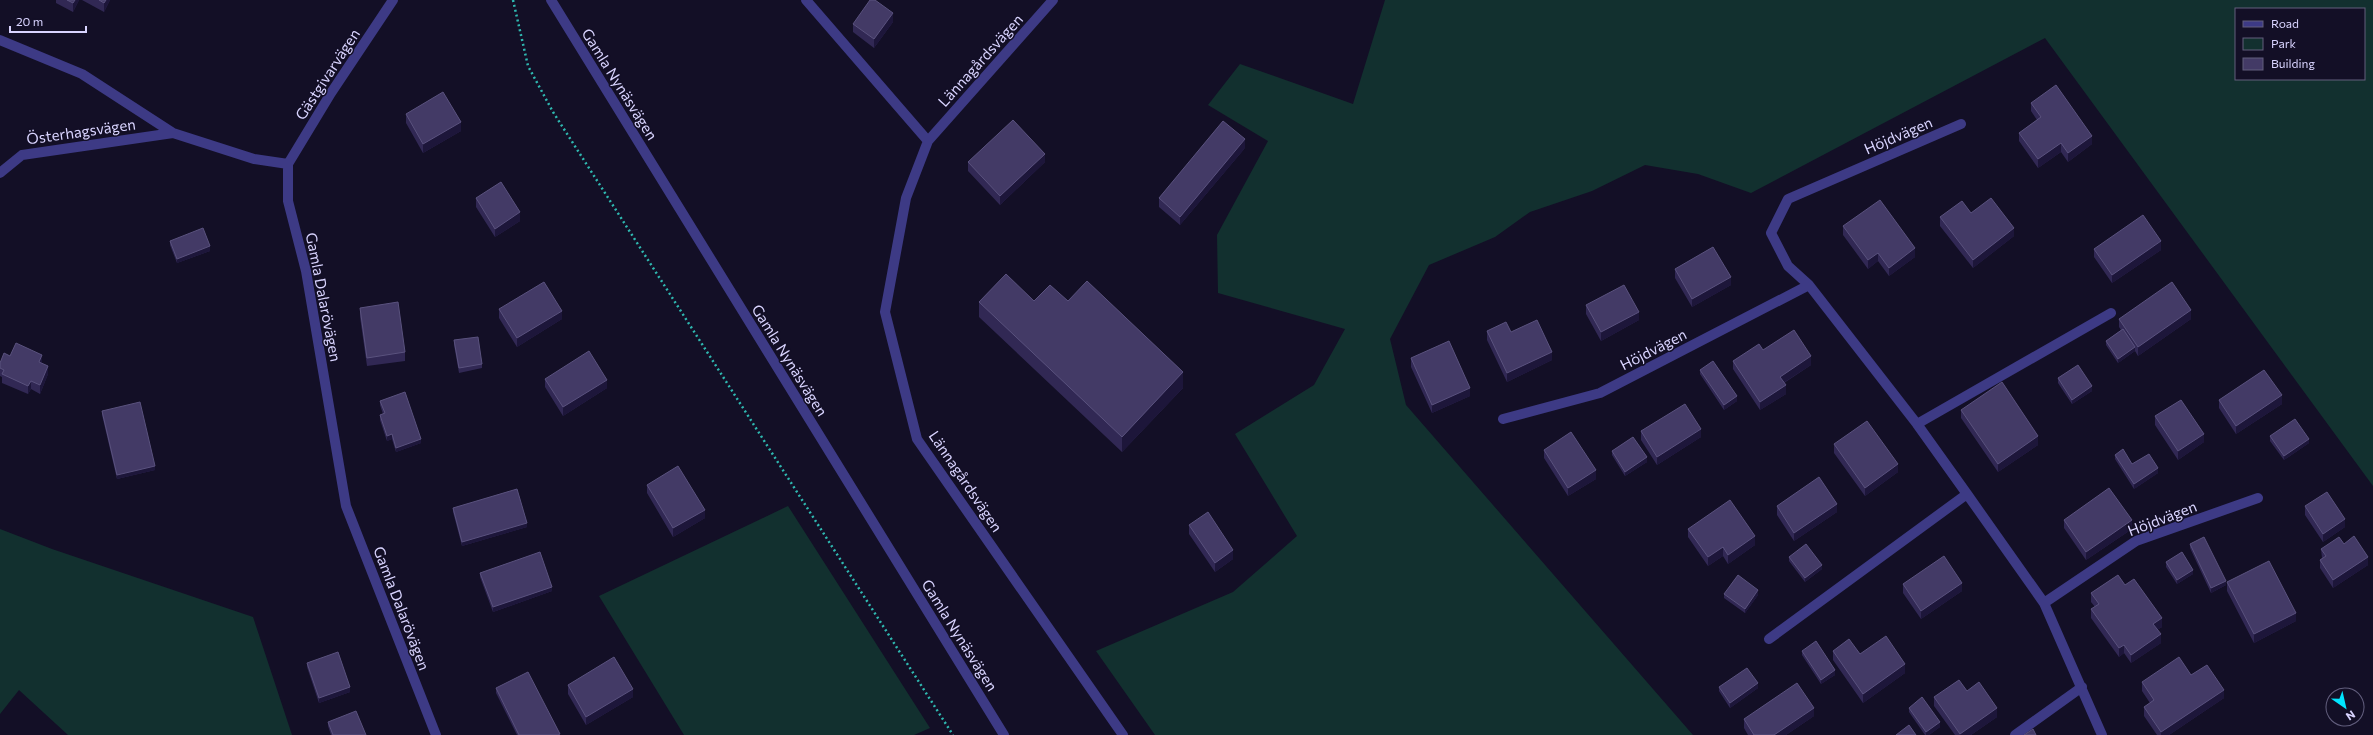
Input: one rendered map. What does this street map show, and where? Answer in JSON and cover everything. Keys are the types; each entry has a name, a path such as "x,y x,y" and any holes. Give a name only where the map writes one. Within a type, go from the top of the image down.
{"street":[{"name":"Gästgivarvägen","path":"288,164 331,93 393,0"},
{"name":"Gamla Nynäsvägen","path":"551,0 1004,735"},
{"path":"806,0 928,141"},
{"name":"Lännagårdsvägen","path":"1053,0 928,141 906,198 885,312 917,439 1123,735"},
{"path":"0,40 82,74 173,133 254,159 288,164"},
{"name":"Höjdvägen","path":"1960,124 1788,199 1771,233 1788,266 1809,285 1917,424 2044,603 2102,735"},
{"name":"Österhagsvägen","path":"0,173 22,155 173,133"},
{"name":"Gamla Dalarövägen","path":"288,164 288,201 306,271 346,506 436,735"},
{"name":"Höjdvägen","path":"1503,419 1600,393 1809,285"},
{"path":"1917,424 2111,313"},
{"path":"1769,639 1967,494"},
{"name":"Höjdvägen","path":"2044,603 2136,541 2258,498"},
{"path":"2014,735 2082,687"}],"path":[{"path":"513,0 528,66 553,112 954,735"}],"green space":[{"path":"1385,0 2373,0 2373,486 2045,38 1751,193 1698,174 1645,165 1592,191 1530,212 1495,237 1429,265 1390,339 1406,405 1693,735 1155,735 1096,651 1233,592 1297,536 1235,434 1314,385 1345,329 1218,293 1217,235 1268,141 1208,105 1240,64 1353,104"},
{"path":"788,506 930,728 914,735 684,735 599,596"},
{"path":"0,529 52,549 253,617 292,735 68,735 19,690 0,714"}],"building":[{"path":"67,0 75,0 73,3"},
{"path":"99,0 106,0 104,3"},
{"path":"870,0 875,0 893,13 874,39 853,24"},
{"path":"2056,85 2092,136 2068,153 2061,143 2038,159 2019,133 2041,117 2031,103"},
{"path":"443,92 461,122 423,144 406,114"},
{"path":"1013,120 1045,154 1000,196 968,162"},
{"path":"1223,121 1245,139 1180,217 1159,198"},
{"path":"501,182 520,212 495,229 476,198"},
{"path":"1991,198 2014,228 1973,260 1940,217 1962,201 1971,213"},
{"path":"1880,200 1915,248 1889,268 1878,253 1868,260 1843,226"},
{"path":"2143,215 2161,241 2112,275 2094,249"},
{"path":"203,228 210,246 177,259 170,241"},
{"path":"1713,247 1731,277 1692,299 1675,269"},
{"path":"1006,274 1034,301 1050,285 1068,301 1087,281 1183,372 1122,437 979,302"},
{"path":"544,282 562,311 517,338 499,309"},
{"path":"2172,282 2191,310 2138,347 2119,319"},
{"path":"1624,285 1639,312 1601,332 1586,305"},
{"path":"398,302 405,352 367,358 360,308"},
{"path":"1537,320 1552,352 1507,373 1487,331 1506,322 1511,332"},
{"path":"2123,329 2135,347 2118,359 2106,341"},
{"path":"1794,330 1811,356 1780,377 1786,385 1760,402 1733,361 1759,344 1763,350"},
{"path":"478,337 482,364 459,368 454,340"},
{"path":"1449,341 1470,388 1432,405 1411,358"},
{"path":"16,343 42,355 39,362 48,366 40,385 31,381 28,386 2,374 4,370 0,368 0,363 4,353 10,356"},
{"path":"589,351 607,380 563,407 545,379"},
{"path":"1713,361 1737,396 1724,405 1700,370"},
{"path":"2078,365 2092,386 2072,400 2058,378"},
{"path":"2264,370 2282,395 2236,426 2219,400"},
{"path":"2002,382 2038,436 1998,464 1961,410"},
{"path":"405,392 421,439 396,448 392,434 387,436 380,415 385,413 380,401"},
{"path":"2181,400 2204,434 2178,451 2155,416"},
{"path":"140,402 155,466 117,475 102,411"},
{"path":"1685,404 1701,429 1657,457 1641,431"},
{"path":"2295,419 2309,439 2284,456 2270,436"},
{"path":"1867,421 1898,464 1865,488 1834,444"},
{"path":"1571,432 1596,470 1568,488 1544,450"},
{"path":"1633,437 1647,457 1625,472 1612,451"},
{"path":"2123,449 2132,464 2149,454 2158,468 2134,484 2115,455"},
{"path":"678,466 705,510 673,528 647,485"},
{"path":"1819,477 1837,504 1794,533 1777,506"},
{"path":"2109,488 2132,520 2086,552 2064,520"},
{"path":"517,489 527,523 462,542 453,508"},
{"path":"2327,492 2345,519 2323,534 2305,506"},
{"path":"1730,500 1755,536 1728,555 1723,547 1708,557 1688,529"},
{"path":"1208,512 1233,550 1215,563 1189,525"},
{"path":"2354,536 2368,557 2333,580 2320,560 2326,556 2321,549 2339,537 2344,544"},
{"path":"2204,537 2226,581 2211,588 2190,544"},
{"path":"1806,544 1822,565 1805,578 1789,557"},
{"path":"540,552 552,587 493,607 480,573"},
{"path":"2182,552 2193,570 2177,580 2166,562"},
{"path":"1944,556 1962,583 1921,611 1903,584"},
{"path":"2269,561 2296,613 2254,634 2227,582"},
{"path":"1738,575 1758,590 1745,609 1724,594"},
{"path":"2118,575 2125,585 2134,579 2162,618 2153,624 2161,634 2131,655 2124,645 2119,648 2091,609 2099,604 2091,593"},
{"path":"1886,636 1905,664 1863,694 1833,651 1849,639 1860,654"},
{"path":"1816,641 1835,670 1821,680 1802,651"},
{"path":"338,652 350,687 319,698 307,663"},
{"path":"614,657 633,689 586,717 568,685"},
{"path":"2179,657 2191,675 2207,665 2224,690 2161,732 2144,707 2154,700 2142,682"},
{"path":"1747,668 1758,683 1730,703 1719,687"},
{"path":"528,672 560,734 558,735 519,735 496,688"},
{"path":"1959,680 1967,691 1979,682 1997,708 1960,734 1934,697"},
{"path":"1797,683 1814,708 1774,735 1754,735 1744,719"},
{"path":"1922,697 1940,722 1926,732 1909,708"},
{"path":"356,711 366,735 333,735 328,722"},
{"path":"1909,725 1916,735 1896,735"},
{"path":"2033,729 2036,735 2024,735"}]}
